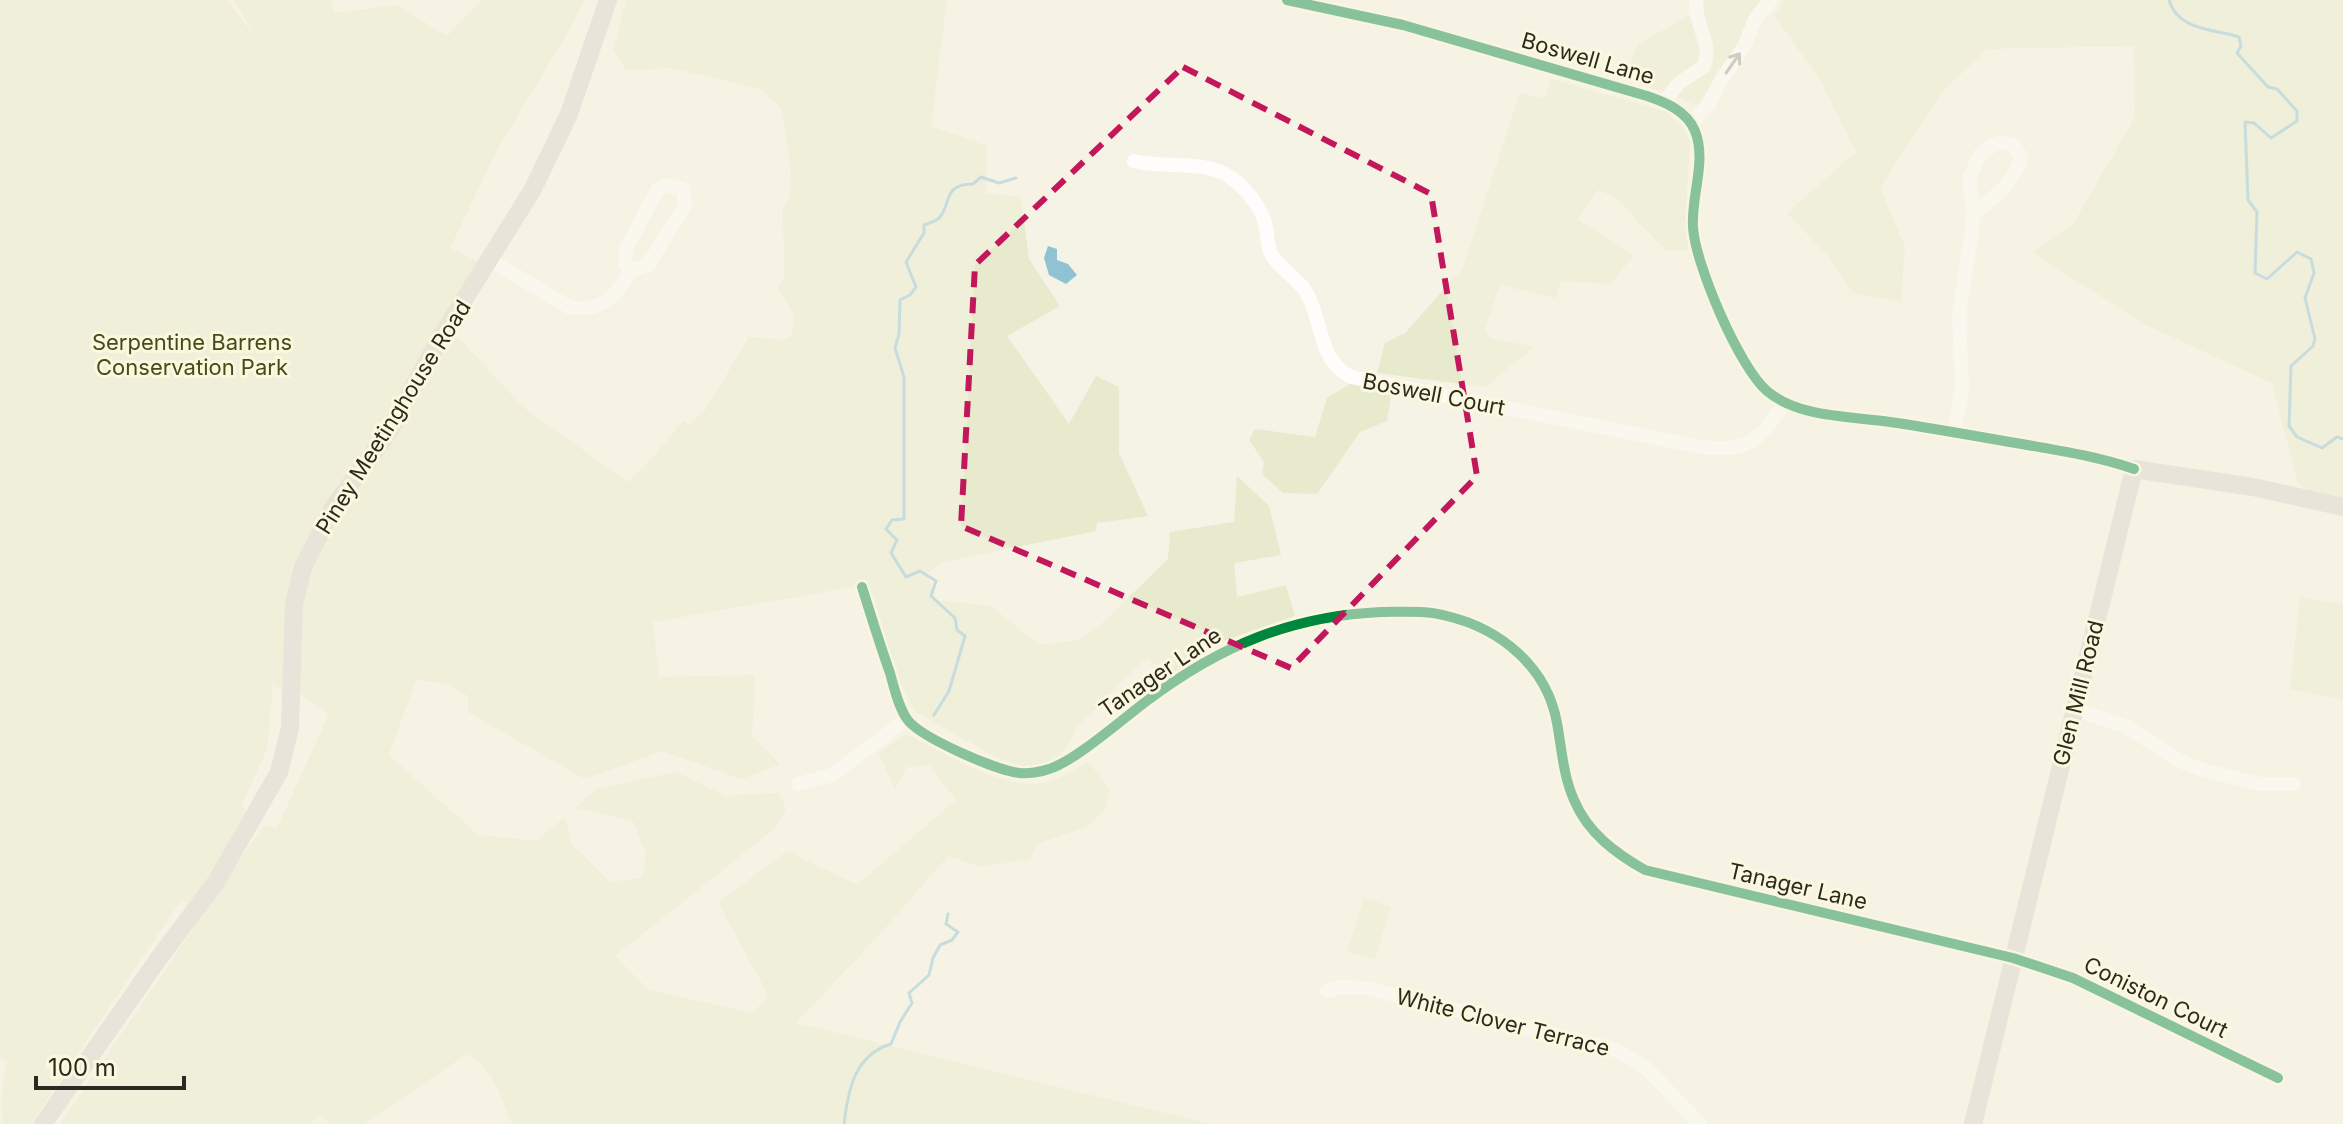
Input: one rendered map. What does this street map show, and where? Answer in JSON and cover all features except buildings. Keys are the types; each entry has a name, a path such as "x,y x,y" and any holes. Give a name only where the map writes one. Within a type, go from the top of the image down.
{"main road":[{"name":"Piney Meetinghouse Road","path":"43,1124 216,882 279,772 290,728 294,604 303,567 333,508 389,431 439,340 533,189 569,114 608,0"},
{"path":"2134,469 2253,487 2343,507"},
{"name":"Glen Mill Road","path":"1973,1124 2134,469"}],"street":[{"name":"Boswell Lane","path":"1287,0 1403,25 1664,102 1691,123"},
{"path":"1664,102 1672,89 1707,61 1704,38 1697,22 1696,0"},
{"path":"1771,0 1755,19 1744,47 1709,104 1691,123 1699,149 1693,207 1697,254 1743,359 1767,391 1785,401 1819,412 2110,461 2134,469"},
{"path":"1954,433 1962,388 1959,316 1974,214 1969,179 1972,166 1990,147 2000,142 2014,145 2021,157 2014,175 1974,214"},
{"name":"Boswell Court","path":"1134,161 1152,166 1206,168 1231,177 1248,194 1262,215 1271,254 1305,290 1329,358 1351,377 1726,450 1758,439 1785,401"},
{"path":"490,260 569,307 582,309 609,301 630,271 648,265 685,205 684,193 679,187 667,185 658,189 626,249 625,264 630,271"},
{"path":"798,784 832,775 907,719 862,587"},
{"name":"Tanager Lane","path":"907,719 939,742 998,769 1021,774 1047,770 1080,751 1179,678 1225,650 1254,637 1312,620 1358,613 1444,615 1488,630 1530,664 1540,679 1557,720 1564,772 1575,803 1589,826 1622,857 1645,870 2013,958"},
{"path":"2074,709 2125,726 2180,761 2203,770 2260,784 2294,784"},
{"name":"Coniston Court","path":"2013,958 2073,978 2278,1078"},
{"name":"White Clover Terrace","path":"1327,991 1341,987 1366,988 1614,1049 1645,1067 1685,1112 1700,1124"}],"highlighted area":[{"path":"1183,67 1431,194 1477,476 1291,668 961,526 975,265"}],"green space":[{"name":"Serpentine Barrens Conservation Park","path":"0,0 227,0 256,38 234,0 331,0 335,13 397,5 447,36 481,0 584,0 498,148 450,248 487,266 440,340 458,337 523,407 628,482 683,421 689,425 706,409 749,337 781,340 790,337 794,324 792,312 778,288 784,278 783,209 790,197 791,170 782,109 760,89 671,68 626,70 613,51 626,0 947,0 931,126 987,146 986,193 1021,197 1029,259 1060,306 1007,336 1069,424 1096,376 1119,387 1119,453 1148,516 1097,523 1096,531 944,562 927,573 936,600 991,606 1039,645 1078,640 1096,629 1168,559 1170,532 1234,522 1237,476 1269,506 1281,555 1234,563 1237,597 1286,585 1295,616 1229,639 1168,676 1147,657 1077,727 1068,746 1052,761 1040,765 1022,766 994,756 914,711 895,673 864,585 653,622 659,677 755,675 752,735 780,764 742,779 662,751 585,779 468,712 468,696 449,684 416,680 389,755 478,835 536,841 565,817 572,845 610,882 642,878 646,854 633,821 576,808 596,789 676,772 726,796 779,793 786,809 774,829 615,956 649,990 752,1013 769,996 718,903 787,851 857,885 956,800 929,765 907,767 895,788 878,753 907,734 977,770 1034,784 1065,775 1089,762 1109,790 1105,811 1087,826 1038,844 1030,859 980,867 948,856 796,1023 1210,1124 512,1124 490,1075 467,1054 363,1124 330,1124 322,1115 309,1124 60,1124 263,826 277,828 329,714 291,687 283,691 273,683 267,749 241,806 246,810 212,872 189,904 182,899 31,1124 0,1124 3,1120 2,1091 8,1061 0,1059"},
{"path":"1704,0 1761,0 1753,9 1741,41 1697,105 1624,78 1638,44 1703,8"},
{"path":"1786,0 2343,0 2343,507 2331,504 2298,484 2272,383 2142,323 2032,252 2072,226 2135,117 2134,46 1987,49 1942,92 1880,188 1905,247 1901,301 1853,293 1827,255 1787,213 1856,152 1822,84 1774,14"},
{"path":"1551,79 1664,111 1680,124 1690,141 1686,209 1688,250 1666,251 1615,197 1598,190 1577,219 1633,256 1611,284 1561,281 1556,298 1500,285 1485,329 1490,338 1534,347 1485,387 1377,373 1385,343 1405,333 1462,269 1520,93 1545,99"},
{"path":"1353,382 1391,396 1387,421 1360,432 1317,494 1283,493 1262,474 1264,462 1249,440 1255,429 1315,437 1327,398"},
{"path":"2300,597 2343,604 2343,700 2290,689"},
{"path":"1364,898 1391,907 1375,959 1347,952"}],"water":[{"path":"1048,246 1057,249 1057,260 1068,264 1077,275 1066,284 1049,275 1044,258"}],"waterway":[{"path":"2169,0 2180,18 2189,23 2239,37 2241,46 2237,53 2268,87 2277,89 2297,111 2297,121 2271,138 2254,123 2245,122 2248,200 2257,212 2255,273 2267,279 2297,252 2311,259 2314,273 2305,298 2315,339 2313,346 2291,366 2289,426 2297,437 2322,448 2337,437 2343,439"},
{"path":"934,715 949,691 965,636 957,630 955,618 931,596 936,581 920,571 906,577 891,553 897,540 886,529 892,520 904,519 904,377 895,348 899,334 900,300 910,295 916,287 906,262 924,233 924,225 942,214 952,192 963,185 973,184 981,177 999,183 1016,178"},
{"path":"844,1124 851,1087 861,1065 869,1056 891,1044 912,1003 909,993 929,975 940,945 952,940 958,932 946,924 948,914"}],"cycle path":[{"path":"1287,0 1403,25 1647,96 1681,113 1691,124 1698,142 1699,166 1693,227 1701,265 1720,314 1744,360 1756,379 1780,400 1810,411 2046,448 2134,469"},
{"path":"862,587 907,719 926,735 959,752 1009,771 1023,773 1059,765 1202,664 1230,649 1287,627 1381,612 1431,613 1467,622 1503,641 1532,668 1552,703 1567,781 1580,812 1604,841 1645,870 2013,958 2073,978 2278,1078"}]}
